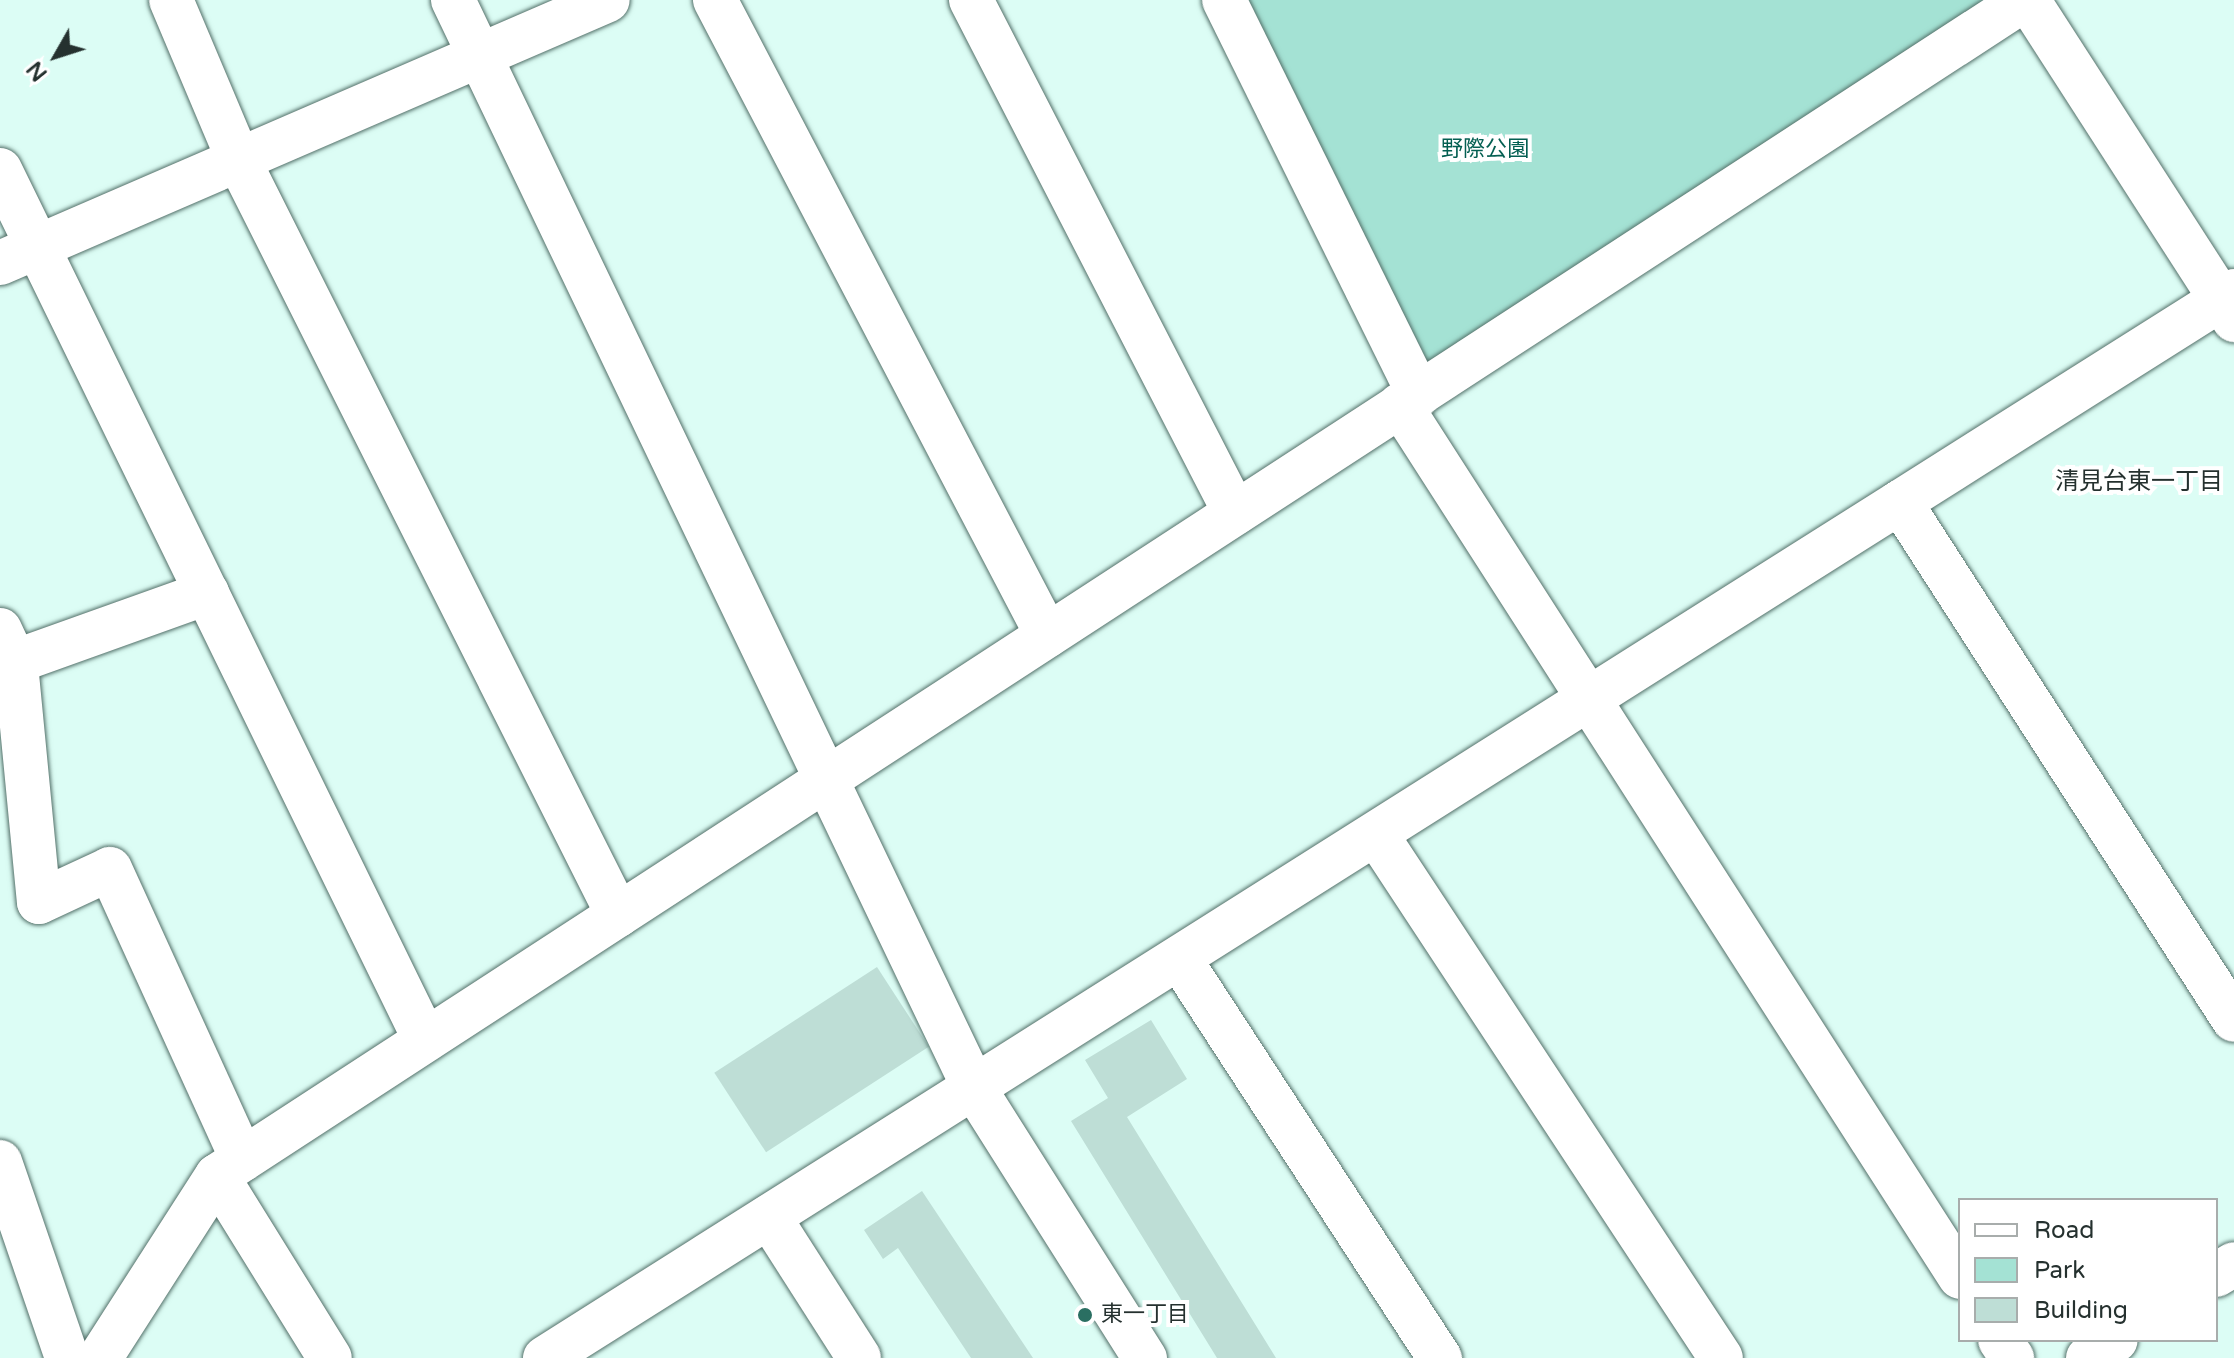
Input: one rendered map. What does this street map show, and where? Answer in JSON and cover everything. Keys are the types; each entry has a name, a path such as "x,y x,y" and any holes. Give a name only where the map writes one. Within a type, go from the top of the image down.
{"street":[{"path":"171,0 239,161 618,915"},
{"path":"453,0 478,59 974,1088 1145,1358"},
{"path":"17,256 478,59 608,0"},
{"path":"715,0 1047,635"},
{"path":"971,0 1235,513"},
{"path":"1224,0 1410,400 1589,699 1958,1274"},
{"path":"100,1358 229,1168 2026,0 2230,304 1900,502 769,1217 593,1346 545,1358"},
{"path":"0,170 17,256 207,593 425,1040"},
{"path":"1900,502 2234,1020"},
{"path":"207,593 5,654 39,902 110,869 229,1168 330,1358"},
{"path":"1376,834 1721,1358"},
{"path":"1179,958 1440,1358"},
{"path":"0,1162 67,1358"},
{"path":"769,1217 859,1358"},
{"path":"2088,1358 2113,1342"}],"green space":[{"name":"野際公園","path":"1242,0 1988,0 1428,366"}],"building":[{"path":"877,967 929,1047 766,1152 714,1073"},
{"path":"1151,1020 1187,1079 1127,1117 1276,1358 1217,1358 1071,1121 1108,1098 1085,1060"},
{"path":"922,1191 1033,1358 971,1358 898,1248 883,1259 864,1230"}],"place":[{"name":"東一丁目","path":"1085,1315"}],"district":[{"name":"清見台東一丁目","path":"2139,482"}]}
